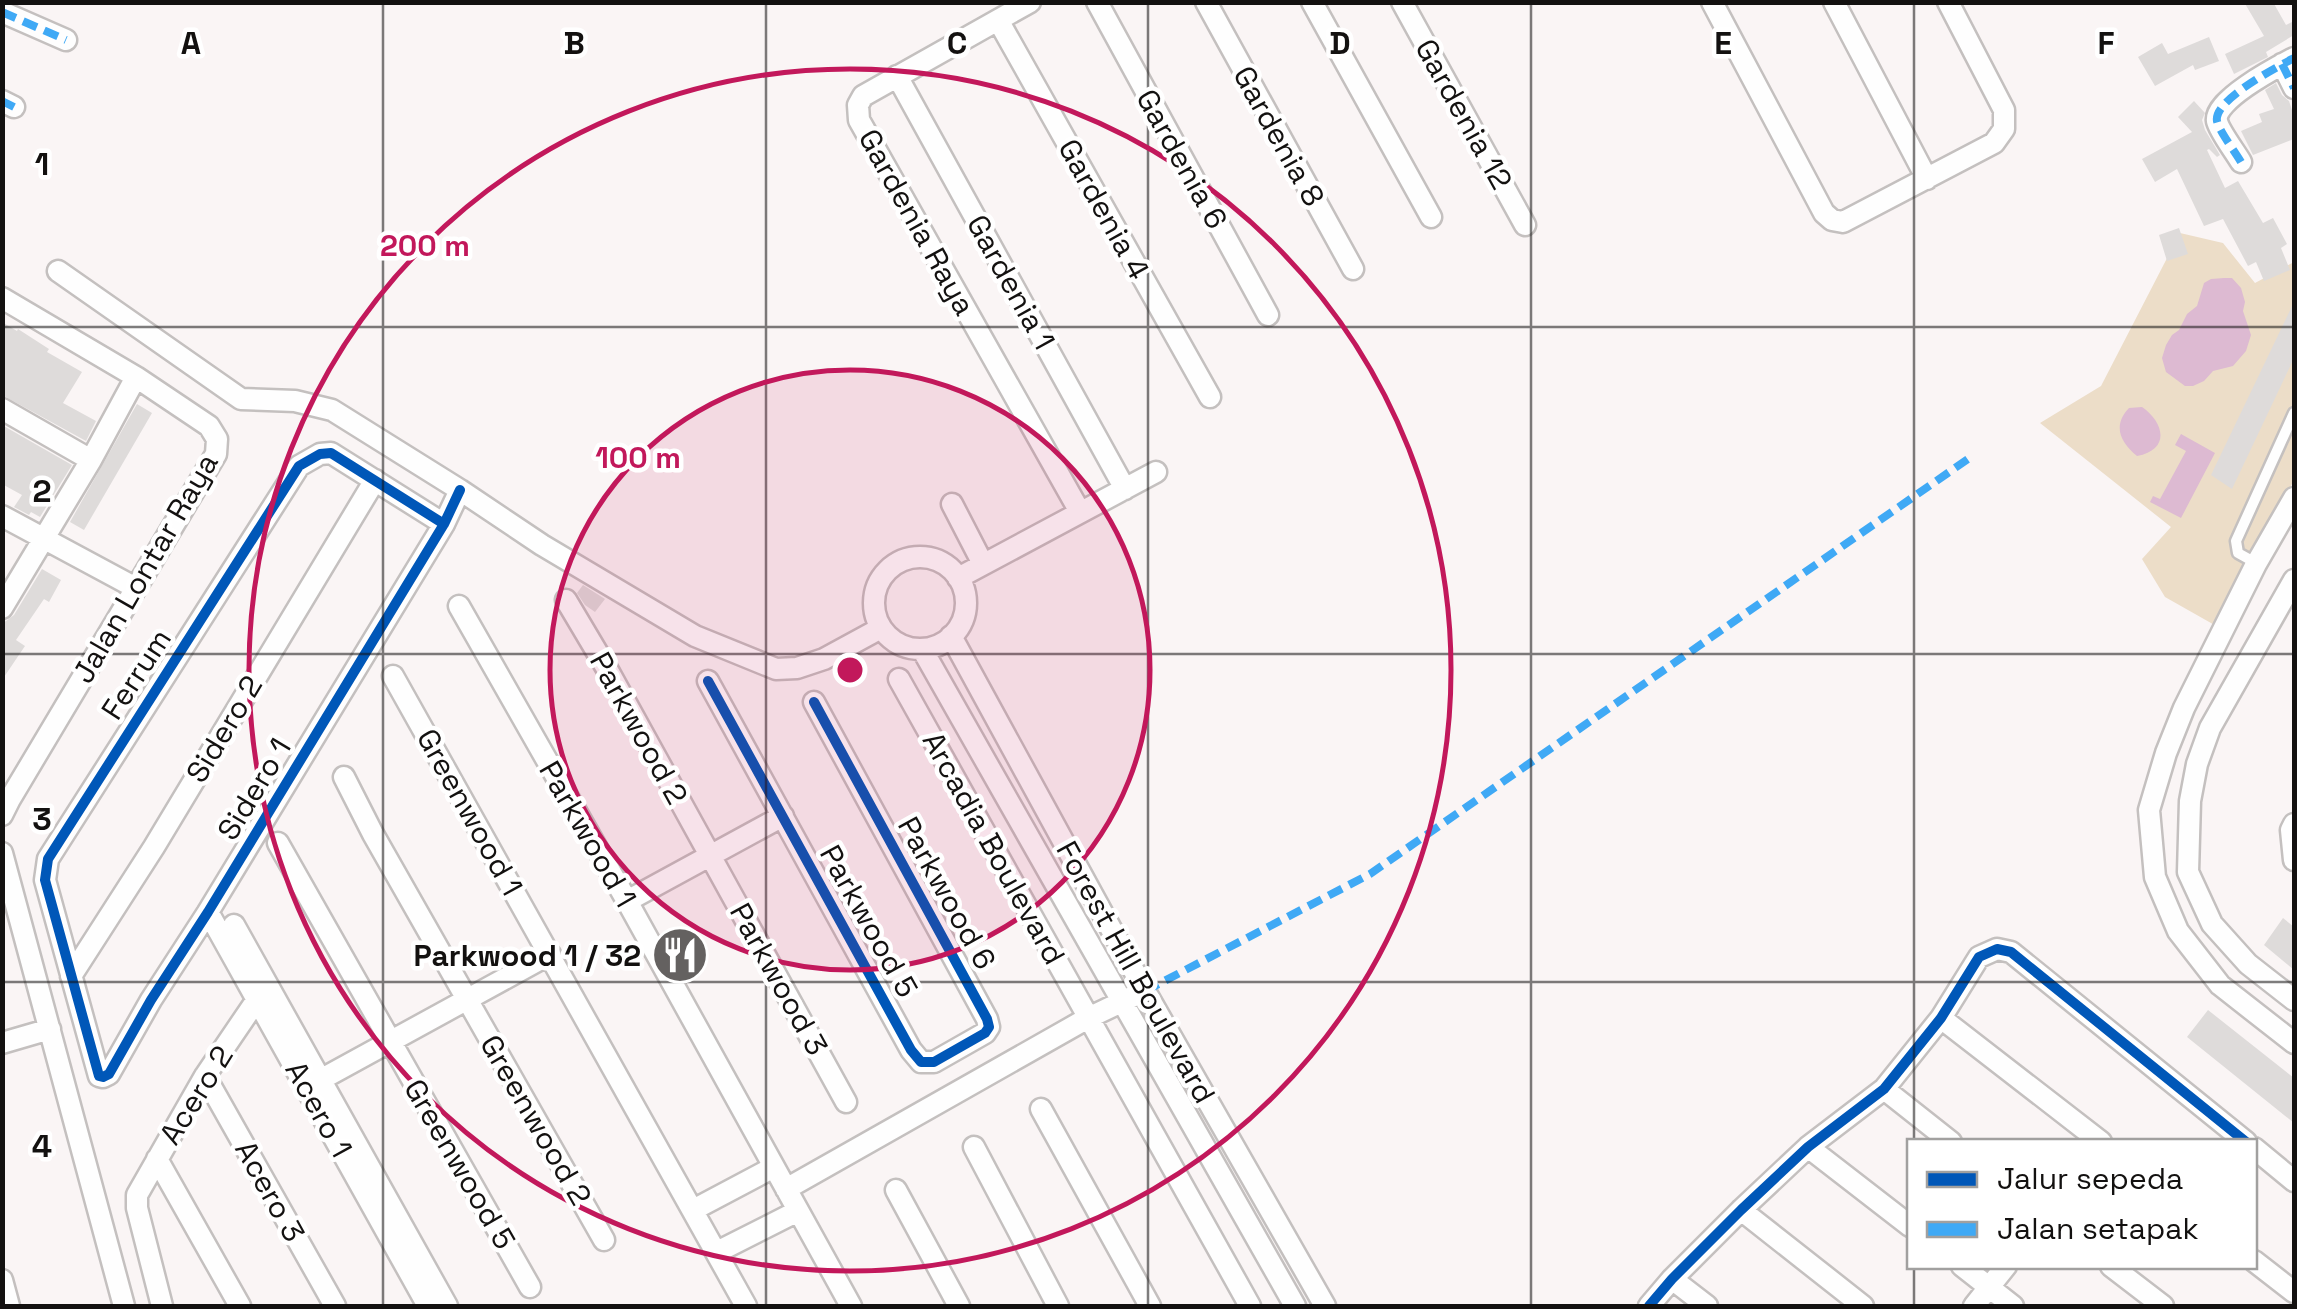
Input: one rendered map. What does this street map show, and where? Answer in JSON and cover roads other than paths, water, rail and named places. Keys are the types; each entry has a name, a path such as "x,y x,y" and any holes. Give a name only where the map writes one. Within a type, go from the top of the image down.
{"street":[{"name":"Gardenia Raya","path":"1030,2 863,96 858,105 859,120 1080,512"},
{"name":"Gardenia 6","path":"1096,2 1268,315"},
{"name":"Gardenia 8","path":"1206,2 1352,269"},
{"path":"1312,2 1431,218"},
{"name":"Gardenia 12","path":"1402,2 1525,225"},
{"path":"1712,2 1824,212 1832,220 1843,222 1994,143 2004,128 2004,110 1948,2"},
{"path":"1834,2 1927,179"},
{"path":"2,12 66,40"},
{"name":"Gardenia 4","path":"998,20 1210,398"},
{"path":"2242,162 2217,121 2218,112 2246,84 2288,61 2294,88"},
{"name":"Gardenia 1","path":"898,76 1126,488"},
{"path":"58,271 240,399 294,401 332,410 542,545 695,636 776,669 797,668 824,658 881,628"},
{"name":"Jalan Lontar Raya","path":"2,298 136,377 209,426 218,448 2,816"},
{"path":"2,608 136,377"},
{"path":"2,409 91,460"},
{"name":"Ferrum","path":"103,1078 97,1072 46,880 48,859 298,466 320,454 331,453 444,524"},
{"path":"958,578 1156,472"},
{"name":"Sidero 2","path":"71,976 375,480"},
{"name":"Sidero 1","path":"103,1078 444,524 460,490"},
{"path":"2294,498 2256,564 2184,708 2149,810 2156,877 2178,930 2220,985 2294,1044"},
{"path":"952,504 982,564"},
{"path":"2,516 136,588"},
{"path":"917,556 933,558 958,578 965,608 960,624 938,645 922,649 906,646 881,628 874,597 878,582 888,569 917,556"},
{"path":"2294,580 2210,728 2196,764 2190,801 2188,872 2212,924 2248,964 2294,1000"},
{"name":"Parkwood 2","path":"566,600 711,857"},
{"name":"Parkwood 1","path":"458,606 852,1306"},
{"name":"Forest Hill Boulevard","path":"951,636 1145,991 1325,1306"},
{"name":"Forest Hill Boulevard","path":"922,649 1296,1306"},
{"name":"Greenwood 1","path":"393,676 746,1306"},
{"name":"Arcadia Boulevard","path":"899,678 1250,1306"},
{"name":"Parkwood 5","path":"708,681 912,1050"},
{"name":"Parkwood 6","path":"814,702 987,1018 989,1027 985,1033 934,1062 922,1062 912,1050"},
{"name":"Greenwood 2","path":"344,777 604,1240"},
{"path":"626,901 783,816"},
{"path":"2294,824 2294,860"},
{"name":"Greenwood 5","path":"278,842 530,1288"},
{"path":"2,853 120,1306"},
{"name":"Parkwood 3","path":"711,857 846,1102"},
{"name":"Acero 1","path":"208,912 428,1306"},
{"path":"234,925 447,1306"},
{"path":"1649,1306 1808,1147 1884,1089 1941,1018 1979,957 1998,949 2011,952 2242,1139"},
{"path":"320,1080 550,954"},
{"path":"786,1189 1088,1018 1145,991"},
{"name":"Acero 2","path":"162,1306 136,1208 137,1195 206,1076 258,998"},
{"path":"1941,1018 2096,1139"},
{"path":"2,1042 50,1029"},
{"name":"Acero 3","path":"206,1076 335,1306"},
{"path":"1884,1089 1947,1139"},
{"path":"1041,1109 1150,1306"},
{"path":"1808,1147 1907,1224"},
{"path":"974,1148 1058,1306"},
{"path":"2257,1150 2294,1181"},
{"path":"157,1159 240,1306"},
{"path":"693,1210 774,1167"},
{"path":"896,1190 959,1306"},
{"path":"1741,1210 1863,1306"},
{"path":"716,1252 798,1211"},
{"path":"2257,1263 2294,1292"},
{"path":"1966,1269 2014,1306"},
{"path":"1974,1306 2004,1269"},
{"path":"2115,1269 2163,1306"},
{"path":"1672,1279 1707,1306"},
{"path":"2,1280 9,1306"}],"lane":[{"path":"2256,564 2238,553 2236,541 2294,414"}],"place":[{"name":"Parkwood 1 / 32","path":"680,955"}]}
